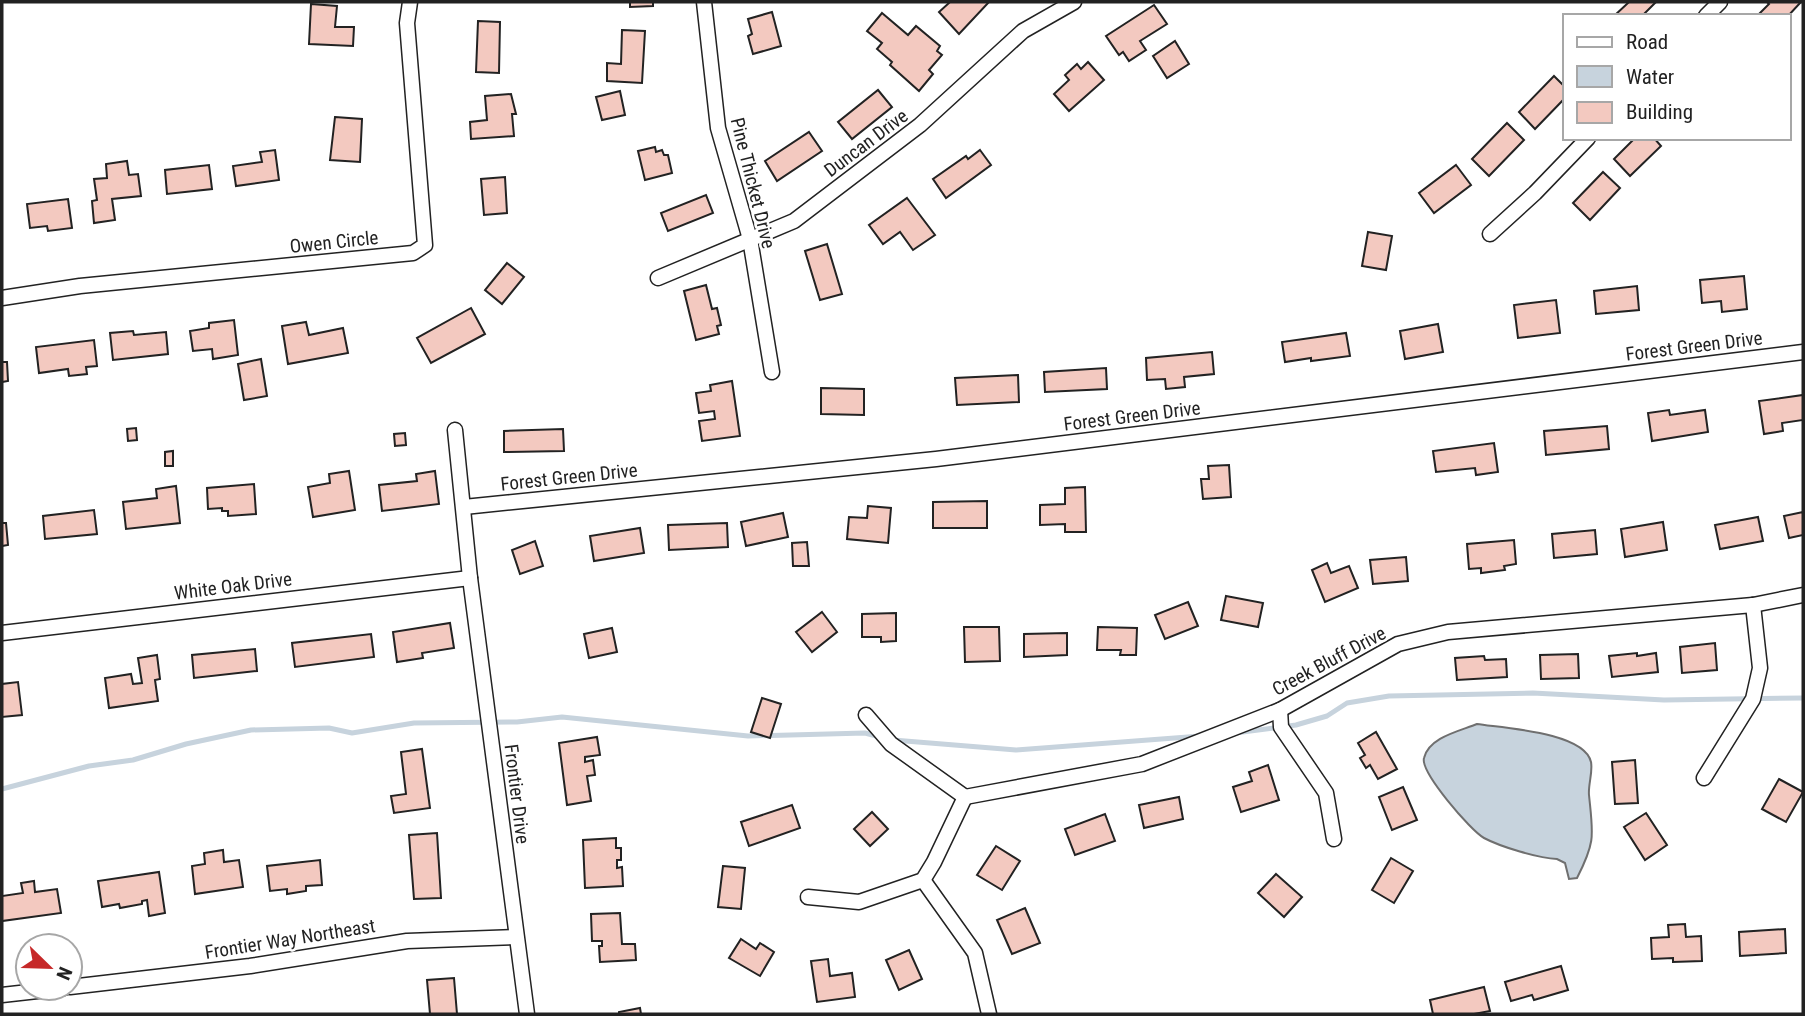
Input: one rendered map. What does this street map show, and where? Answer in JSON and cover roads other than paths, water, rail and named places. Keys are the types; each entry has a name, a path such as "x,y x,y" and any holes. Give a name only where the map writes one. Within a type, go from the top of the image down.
{"street":[{"name":"Owen Circle","path":"2,298 80,286 413,253 425,244 407,23 410,2"},
{"name":"Pine Thicket Drive","path":"704,2 718,128 750,239 772,372"},
{"name":"Duncan Drive","path":"658,278 793,221 920,125 1023,31 1074,2"},
{"path":"1490,234 1535,194 1586,140"},
{"name":"Forest Green Drive","path":"464,507 936,459 1803,352"},
{"path":"455,430 464,507"},
{"name":"Frontier Drive","path":"464,507 470,578 527,1014"},
{"name":"White Oak Drive","path":"2,633 470,578"},
{"name":"Creek Bluff Drive","path":"965,797 1142,764 1280,710 1398,645 1448,632 1753,605 1803,595"},
{"path":"1704,778 1753,699 1760,668 1753,605"},
{"path":"1280,710 1281,727 1326,793 1334,839"},
{"path":"808,897 859,902 923,880 965,797 891,744 866,715"},
{"path":"923,880 975,953 989,1014"},
{"name":"Frontier Way Northeast","path":"84,985 250,966 407,940 515,937"}],"water":[{"path":"1477,724 1541,733 1574,744 1585,752 1591,762 1589,791 1592,838 1577,878 1569,879 1565,863 1557,859 1520,852 1484,838 1458,813 1438,788 1425,765 1427,751 1438,740"}],"waterway":[{"path":"1235,733 1296,725 1327,716 1347,703 1389,696 1533,693 1664,700 1803,698"},
{"path":"2,789 89,766 133,760 186,744 251,730 329,728 352,733 414,723 517,722 562,717 748,736 865,733 880,737"},
{"path":"893,740 1016,750 1201,736"}]}
